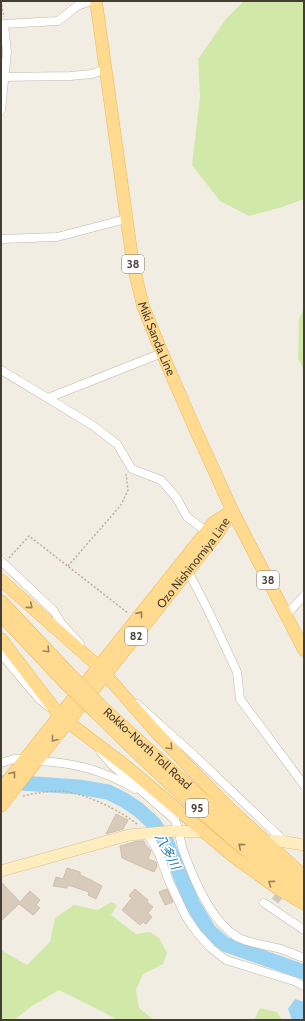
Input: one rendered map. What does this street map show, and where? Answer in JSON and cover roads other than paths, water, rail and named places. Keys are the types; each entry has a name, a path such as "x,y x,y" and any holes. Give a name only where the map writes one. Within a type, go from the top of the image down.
{"main road":[{"name":"Miki Sanda Line","path":"96,1 133,264 144,306 162,352 232,510 304,650"},
{"name":"Ozo Nishinomiya Line","path":"102,670 136,619 206,531 213,523 232,510"},
{"name":"Ozo Nishinomiya Line","path":"1,806 63,718 188,570 218,533 232,510"},
{"path":"1,580 85,653 102,670"},
{"name":"Rokko-North Toll Road","path":"1,601 67,678"},
{"name":"Rokko-North Toll Road","path":"1,615 67,678 169,783 212,821 304,897"},
{"path":"1,639 63,718 127,767 234,857 277,888 304,904"},
{"name":"95","path":"102,670 155,731 231,810 304,876"},
{"name":"Rokko-North Toll Road","path":"98,709 228,822 304,885"}],"street":[{"path":"1,110 3,77 7,52 4,24 58,21 77,6 91,1"},
{"path":"3,77 92,74 105,69"},
{"path":"1,239 57,237 126,219"},
{"path":"48,398 162,352"},
{"path":"1,370 92,425 117,444 132,469 161,480 176,497 187,517 206,531"},
{"path":"3,562 54,611 61,623 77,640 85,653"},
{"path":"188,570 237,672 240,699 304,785"},
{"path":"286,615 304,596"},
{"path":"1,654 39,699 63,718"},
{"path":"117,686 195,756 286,842"},
{"path":"91,740 111,764 175,820 177,831 194,877 209,906 225,927 243,940 282,950 304,958"},
{"path":"1,763 14,759 32,762 65,763 98,772 131,787 156,802"},
{"path":"1,871 130,835 177,831 197,832"},
{"path":"146,833 159,854 169,881 186,917 198,934 211,948 226,960 294,981 304,986"},
{"path":"273,840 304,845"},
{"path":"270,904 304,930"}],"water":[{"path":"295,999 304,1002 304,1020 292,1020 288,1009"}],"waterway":[{"name":"八多川","path":"6,782 79,787 108,792 124,800 139,810 154,824 166,841 192,903 209,931 224,944 304,972"}],"tunnel":[{"path":"275,901 285,888"}]}
